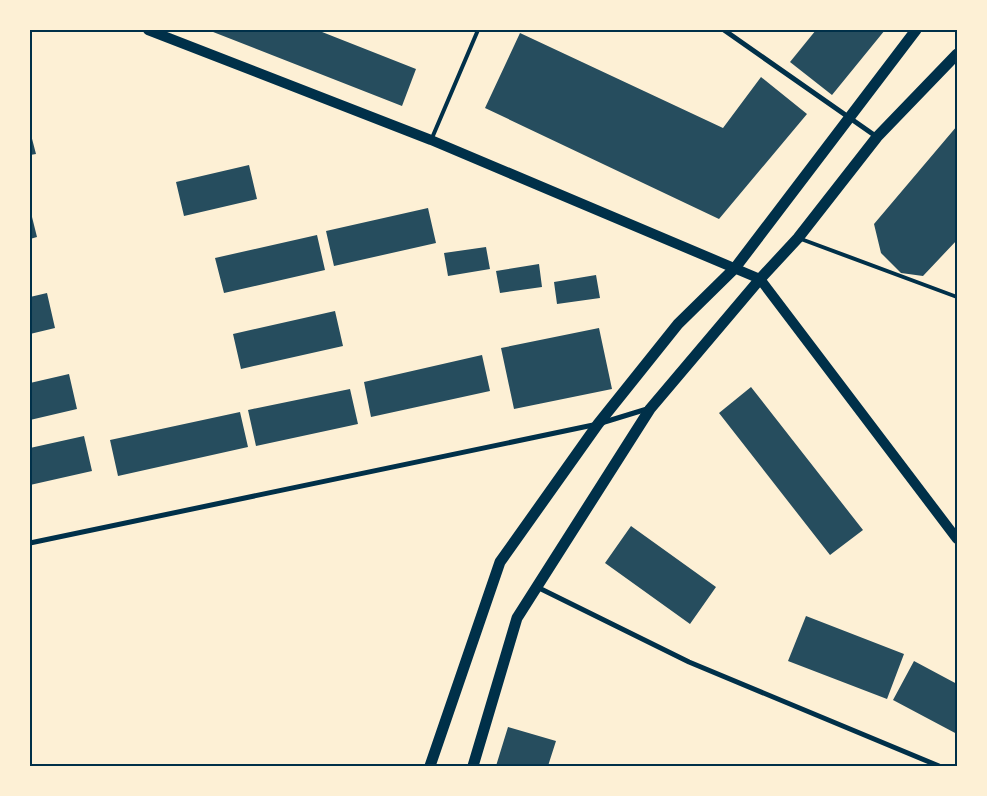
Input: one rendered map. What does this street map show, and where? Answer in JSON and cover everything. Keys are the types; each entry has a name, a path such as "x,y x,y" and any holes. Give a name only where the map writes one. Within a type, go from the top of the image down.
{"main road":[{"path":"148,30 431,140 760,279 957,539"},
{"path":"430,766 500,562 598,424 678,324 735,268 916,30"},
{"path":"473,766 517,618 650,409 760,279 798,238 877,137 957,54"}],"street":[{"path":"724,30 877,137"},
{"path":"30,543 598,424 650,409"},
{"path":"536,587 689,662 939,766"}],"lane":[{"path":"431,140 478,30"},
{"path":"798,238 957,297"}],"building":[{"path":"208,30 317,30 416,69 402,106"},
{"path":"816,30 885,30 832,95 790,62"},
{"path":"520,33 723,128 761,77 807,114 719,219 485,108"},
{"path":"957,126 957,240 923,276 901,273 881,253 874,224"},
{"path":"30,131 36,154 30,155"},
{"path":"249,165 257,199 184,216 176,182"},
{"path":"428,208 436,243 334,266 326,231"},
{"path":"30,209 37,237 30,239"},
{"path":"317,235 325,270 224,293 215,258"},
{"path":"486,247 490,269 448,276 444,253"},
{"path":"539,264 542,287 500,293 496,271"},
{"path":"596,275 600,298 557,304 554,282"},
{"path":"47,293 55,328 30,334 30,297"},
{"path":"335,311 343,346 241,369 233,334"},
{"path":"599,328 612,389 514,409 501,348"},
{"path":"482,355 490,391 371,417 364,382"},
{"path":"69,374 77,409 30,420 30,383"},
{"path":"751,387 863,530 830,555 719,413"},
{"path":"350,389 358,424 256,446 248,410"},
{"path":"240,412 248,447 118,476 110,440"},
{"path":"84,436 92,471 30,485 30,448"},
{"path":"631,526 716,587 690,624 605,563"},
{"path":"806,616 904,654 887,699 788,661"},
{"path":"914,661 957,684 957,734 893,700"},
{"path":"508,727 556,741 548,766 496,766"}]}
